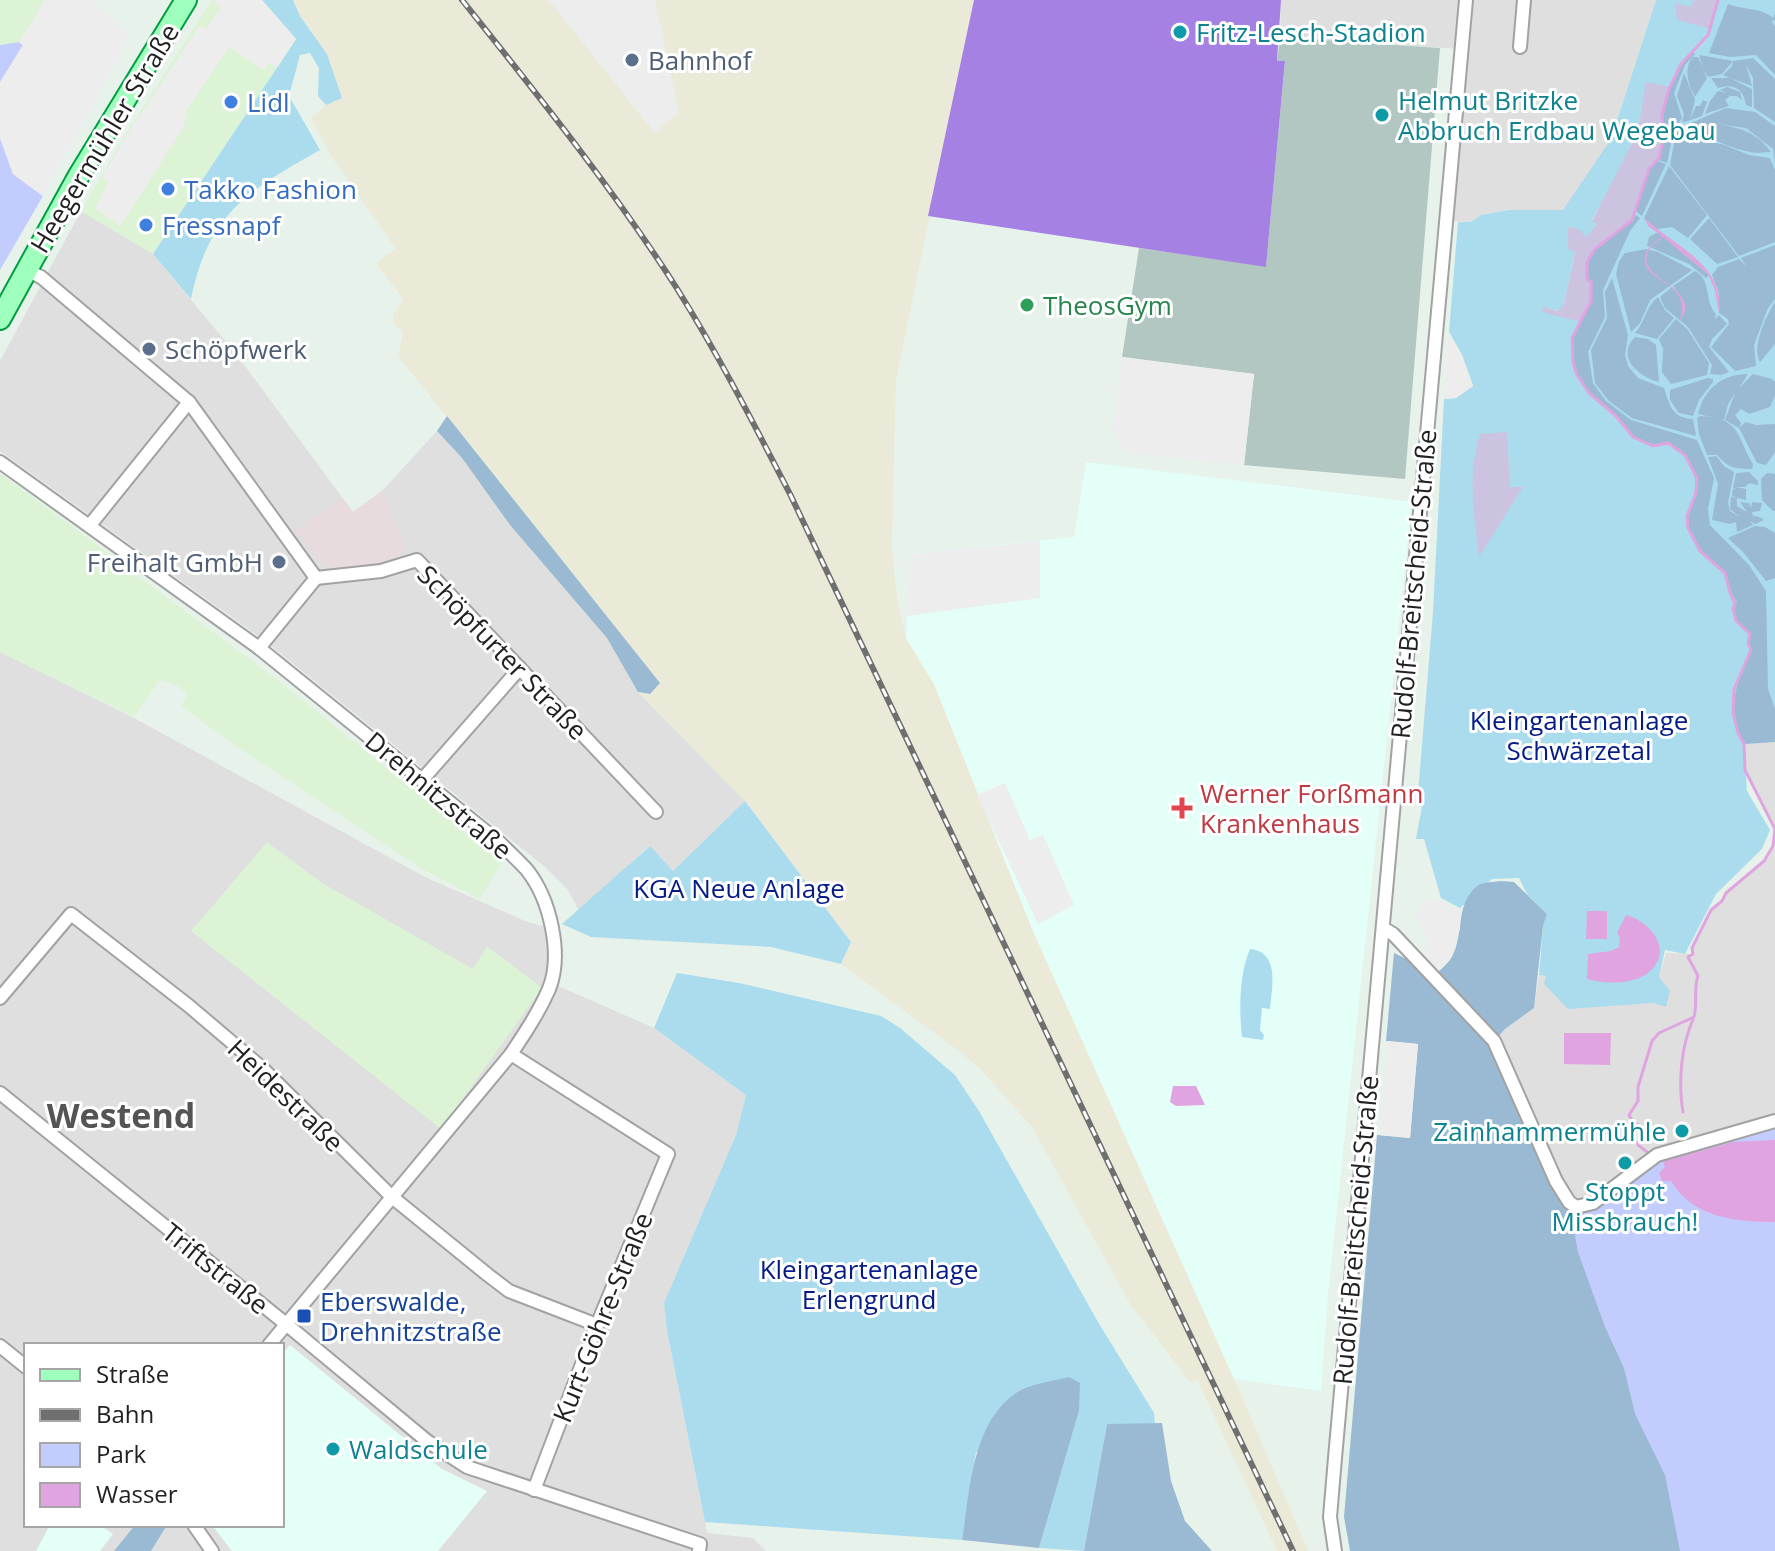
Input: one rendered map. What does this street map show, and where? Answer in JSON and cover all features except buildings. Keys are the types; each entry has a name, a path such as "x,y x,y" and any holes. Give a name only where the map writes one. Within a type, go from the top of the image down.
{"main road":[{"name":"Heegermühler Straße","path":"0,319 105,131 184,1"}],"street":[{"name":"Rudolf-Breitscheid-Straße","path":"1335,1551 1330,1517 1466,0"},
{"path":"1520,47 1524,0"},
{"path":"26,270 41,277 189,402 316,578 259,648"},
{"path":"90,525 189,402"},
{"name":"Drehnitzstraße","path":"0,462 259,648 500,843 527,870 546,911 555,961 550,987 511,1054 271,1343"},
{"name":"Schöpfurter Straße","path":"316,578 381,571 417,560 656,812"},
{"path":"422,780 520,668"},
{"name":"Heidestraße","path":"0,998 71,914 189,1006 262,1068 392,1197 509,1291 597,1325"},
{"path":"1383,928 1393,934 1494,1041 1556,1181 1569,1202 1576,1207 1587,1206 1657,1155 1775,1121"},
{"name":"Kurt-Göhre-Straße","path":"511,1054 668,1154 597,1325 534,1490"},
{"name":"Triftstraße","path":"0,1093 427,1441 467,1467 699,1548"},
{"path":"0,1346 24,1365"},
{"path":"195,1527 212,1551"}],"shaded area":[{"path":"0,0 45,0 19,42 0,45"},
{"path":"45,0 92,0 128,33 126,43 43,196 13,174 0,138 0,83 23,45 19,42"},
{"path":"212,0 262,0 296,39 153,254 81,211 125,135"},
{"path":"262,0 296,39 277,68 269,63 264,70 229,47 187,109 184,127 120,226 95,208 108,182 102,177 200,25 206,29 221,8 214,2"},
{"path":"293,0 549,0 655,133 655,0 974,0 896,380 892,547 897,598 906,638 934,684 1033,931 1197,1292 1308,1551 1277,1551 1197,1379 1191,1383 1130,1304 1032,1127 981,1070 959,1051 841,964 851,942 745,801 638,692 650,694 659,682 398,356 403,332 393,323 393,315 403,299 377,265 385,255 396,249 331,156 311,118 326,105 342,98 312,31"},
{"name":"Bahnhof","path":"549,0 655,0 679,112 655,133"},
{"path":"974,0 1281,0 1277,61 1285,61 1266,267 928,216"},
{"path":"1281,0 1656,0 1611,139 1563,211 1509,210 1481,215 1471,222 1446,221 1461,49 1280,37"},
{"path":"1693,0 1718,0 1711,29 1677,20 1675,3 1691,7"},
{"path":"1728,4 1773,18 1775,13 1775,24 1774,19 1772,22 1775,26 1775,75 1756,55 1730,57 1709,53"},
{"path":"1280,37 1440,48 1405,479 1244,465 1254,374 1122,357 1139,248 1266,266 1285,62 1277,61"},
{"path":"1692,51 1695,54 1685,65 1674,93 1682,118 1674,130 1667,163 1658,160 1664,136 1662,115 1681,64"},
{"path":"1699,55 1733,61 1722,74 1708,77"},
{"path":"1693,57 1698,57 1707,78 1695,97 1688,76 1688,66"},
{"path":"1753,58 1775,79 1775,122 1754,108 1753,78 1746,64 1752,86 1730,78 1752,89 1752,107 1746,105 1737,89 1729,86 1718,88 1711,78 1729,78 1723,75 1733,61"},
{"path":"1684,73 1695,100 1690,120 1696,106 1700,106 1703,100 1707,102 1702,116 1685,122 1682,122 1684,114 1677,96"},
{"path":"1646,82 1670,87 1662,115 1664,136 1659,159 1649,169 1632,220 1592,252 1587,262 1591,301 1581,322 1542,312 1544,307 1558,311 1564,304 1575,252 1568,249 1568,227 1579,229 1586,237 1597,224 1592,221 1631,145 1640,119"},
{"path":"1727,87 1740,92 1742,100 1730,96 1725,100 1729,106 1705,114 1718,91 1726,93 1720,90"},
{"path":"1726,108 1755,112 1775,126 1775,164 1773,149 1746,128 1717,124 1747,132 1771,152 1753,153 1728,146 1694,127 1701,126 1691,123"},
{"path":"1681,125 1690,127 1708,142 1770,158 1775,170 1775,242 1739,256 1670,165"},
{"path":"1657,161 1666,164 1642,216 1637,208 1649,169"},
{"path":"1669,166 1707,215 1688,238 1672,227 1657,229 1644,218"},
{"path":"81,211 153,254 236,354 353,512 382,491 437,431 462,458 510,525 607,638 638,692 745,801 673,871 649,846 579,911 568,890 545,867 265,641 0,451 0,361"},
{"path":"1636,215 1640,218 1630,231 1603,290 1605,317 1588,352 1593,383 1606,401 1631,420 1697,440 1714,478 1708,509 1710,525 1749,565 1766,591 1768,689 1775,709 1775,742 1744,744 1738,732 1735,697 1751,650 1748,643 1750,634 1736,621 1733,608 1737,602 1725,575 1701,551 1687,527 1687,514 1695,488 1688,462 1671,446 1653,446 1632,436 1615,415 1584,387 1575,371 1571,342 1591,300 1591,282 1587,279 1589,259 1597,245"},
{"path":"1709,218 1738,257 1717,264 1690,239"},
{"path":"1658,232 1709,275 1706,278 1689,264 1647,246 1649,237"},
{"path":"1775,245 1775,299 1768,308 1754,345 1756,366 1735,371 1711,347 1729,324 1728,319 1719,313 1719,293 1712,275 1718,267 1739,259 1746,266 1741,258"},
{"path":"1646,249 1692,270 1650,300 1640,323 1631,332 1616,274 1625,253"},
{"path":"1695,271 1704,279 1715,319 1719,315 1727,324 1712,339 1709,347 1729,372 1721,375 1710,374 1712,365 1688,327 1665,308 1660,297 1672,287 1678,291 1673,286"},
{"path":"1612,278 1628,335 1625,355 1628,366 1638,378 1664,388 1676,413 1693,419 1696,436 1632,418 1609,401 1595,383 1591,350 1607,318 1605,292"},
{"path":"1658,297 1674,318 1657,339 1635,333 1651,305"},
{"path":"1775,302 1775,344 1760,362 1758,340"},
{"path":"1676,319 1688,330 1709,363 1707,375 1671,384 1662,372 1663,349 1659,339"},
{"path":"1449,332 1462,355 1473,386 1456,398 1444,399"},
{"path":"1635,337 1648,339 1656,345 1659,382 1644,376 1632,365 1628,352 1629,344"},
{"path":"1122,357 1254,374 1244,465 1127,453 1113,432"},
{"path":"1748,374 1739,388 1753,374 1775,382 1775,395 1770,407 1749,414 1741,409 1735,415 1741,423 1740,427 1746,422 1775,424 1775,452 1766,465 1757,463 1739,428 1725,420 1735,393 1724,420 1698,414 1705,397 1722,380"},
{"path":"1708,378 1713,382 1699,400 1693,416 1679,413 1670,400 1670,390"},
{"path":"447,416 660,683 650,694 638,692 607,638 510,525 462,458 437,431"},
{"path":"1697,418 1724,420 1736,430 1753,464 1752,469 1732,467 1717,455 1707,455 1699,434"},
{"path":"1507,432 1510,487 1523,487 1479,557 1473,495 1476,450 1480,434"},
{"path":"1716,456 1734,472 1728,503 1730,511 1740,517 1730,509 1731,497 1737,498 1737,506 1747,512 1740,502 1749,503 1751,508 1752,502 1762,503 1760,511 1752,512 1753,516 1764,520 1755,524 1750,521 1753,525 1737,532 1736,522 1730,524 1712,520 1718,484 1708,457"},
{"name":"Werner Forßmann Krankenhaus","path":"1086,462 1412,502 1328,1294 1321,1391 1234,1379 1033,931 934,684 906,638 911,554 1074,537"},
{"path":"1749,472 1758,481 1758,485 1749,483 1745,487 1736,487 1746,489 1746,500 1732,496 1736,488 1733,488 1736,473"},
{"path":"0,473 283,684 502,862 480,899 426,871 237,747 181,706 188,694 176,685 160,680 134,717 0,652"},
{"path":"1767,473 1775,474 1775,511 1762,500 1761,479"},
{"path":"382,491 405,545 403,554 394,561 361,569 334,568 322,564 295,530 342,497 353,512"},
{"path":"1755,526 1775,533 1775,578 1766,581 1728,538"},
{"path":"1040,541 1040,598 906,616 911,554"},
{"path":"0,652 134,718 425,877 525,921 559,931 561,956 558,986 654,1028 746,1095 736,1135 664,1303 707,1533 753,1538 766,1551 151,1551 166,1527 284,1527 284,1343 24,1343 24,1527 133,1527 114,1551 0,1551"},
{"path":"1775,742 1775,829 1745,770 1744,744"},
{"path":"1005,783 1030,840 1043,835 1074,905 1038,924 977,795"},
{"path":"1775,829 1775,1118 1587,1203 1571,1201 1496,1039 1534,1008 1539,975 1666,1006 1659,978 1666,953 1693,954 1692,948 1711,910 1764,861 1773,846"},
{"path":"267,842 322,883 473,969 487,946 542,988 441,1129 191,931"},
{"path":"1514,882 1547,914 1534,1008 1496,1039 1436,974 1455,951 1462,913 1469,895 1481,884"},
{"path":"1424,898 1448,903 1461,911 1460,929 1451,958 1441,969 1422,955 1429,942 1417,917"},
{"path":"1394,953 1415,963 1492,1042 1577,1210 1775,1551 1350,1551 1344,1517 1377,1135 1410,1138 1418,1044 1386,1041"},
{"path":"1388,1041 1418,1044 1410,1138 1380,1135"},
{"path":"290,1345 442,1469 487,1491 438,1551 232,1551 214,1527 284,1527 284,1352"},
{"path":"1069,1377 1080,1383 1079,1411 1039,1548 962,1540 975,1460 990,1422 1001,1406 1021,1390"},
{"path":"1162,1423 1171,1481 1185,1521 1212,1551 1084,1551 1107,1424"},
{"path":"49,1527 103,1527 113,1534 100,1551 36,1551"},
{"path":"133,1527 166,1527 151,1551 114,1551"}],"green space":[{"path":"262,0 293,0 300,16 327,54 342,98 326,105 318,96 319,68 310,53 300,55 289,96 320,150 272,178 235,207 209,245 191,299 153,254 296,39"},
{"name":"Kleingartenanlage Schwärzetal","path":"1656,0 1693,0 1692,7 1712,25 1718,0 1775,0 1775,742 1744,744 1747,791 1770,830 1762,849 1716,894 1685,954 1665,950 1659,977 1670,991 1666,1007 1653,1003 1568,1009 1544,984 1546,976 1539,975 1543,926 1547,914 1527,894 1519,878 1492,879 1460,908 1441,898 1424,839 1416,839 1424,795 1418,793 1433,612 1444,399 1456,398 1473,386 1462,355 1449,332 1458,222 1471,222 1481,215 1509,210 1563,210 1611,139","holes":["1670,88 1662,115 1664,136 1659,154 1649,169 1632,220 1598,245 1589,258 1587,279 1592,297 1581,322 1544,307 1559,311 1564,304 1575,252 1598,223 1592,220 1626,158 1640,119"]},
{"path":"19,42 23,45 0,82 0,45"},
{"path":"0,138 13,174 43,196 0,270"},
{"name":"KGA Neue Anlage","path":"745,801 851,942 841,964 771,947 591,937 562,924 650,846 673,871"},
{"path":"1250,949 1266,956 1272,972 1270,1009 1262,1008 1260,1030 1263,1040 1242,1037 1241,993"},
{"name":"Kleingartenanlage Erlengrund","path":"677,973 739,983 881,1016 900,1028 955,1075 979,1111 1098,1322 1154,1413 1155,1425 1107,1424 1084,1551 1039,1548 1079,1411 976,1452 962,1540 705,1522 664,1303 736,1135 746,1095 654,1028"},
{"path":"1775,1123 1775,1551 1680,1551 1665,1475 1635,1414 1624,1368 1605,1327 1578,1252 1574,1230 1576,1210 1662,1156"}],"water":[{"path":"1644,218 1706,269 1719,296 1719,313 1708,274 1663,237 1650,248 1647,261 1650,269 1684,300 1685,310 1679,322 1682,308 1680,297 1654,275 1648,268 1645,260 1649,247 1662,236 1648,226"},
{"path":"1587,911 1607,911 1607,939 1586,939"},
{"path":"1626,915 1643,923 1656,938 1660,955 1656,964 1643,976 1628,981 1587,979 1588,954 1619,947 1617,933"},
{"path":"1564,1033 1611,1033 1610,1065 1564,1064"},
{"path":"1173,1086 1196,1086 1205,1105 1176,1106 1170,1102"},
{"path":"1775,1140 1775,1222 1731,1219 1703,1210 1691,1203 1671,1181 1662,1181 1659,1173 1665,1167 1663,1161 1686,1154 1689,1150 1690,1153 1732,1142"}],"waterway":[{"path":"1647,1152 1638,1142 1649,1130 1633,1122 1629,1115 1638,1101 1638,1087 1652,1041 1659,1033 1694,1017 1698,976 1688,957 1693,954 1692,948 1711,910 1764,861 1773,846 1775,829 1745,770 1744,744 1733,713 1734,689 1751,650 1748,643 1750,634 1736,621 1735,603 1725,573 1700,551 1688,528 1687,516 1696,493 1697,478 1685,455 1668,443 1653,446 1633,437 1615,415 1589,393 1573,363 1572,338 1591,301 1587,262 1595,249 1632,220 1649,169 1659,158 1664,136 1662,115 1669,89 1681,64 1708,35 1718,0"},
{"path":"1683,1112 1682,1065 1693,1019"}],"railway":[{"path":"462,0 626,213 676,287 735,389 790,494 1293,1551"}],"place":[{"name":"Fritz-Lesch-Stadion","path":"1180,32"},
{"name":"Bahnhof","path":"632,60"},
{"name":"Lidl","path":"231,102"},
{"name":"Helmut Britzke Abbruch Erdbau Wegebau","path":"1382,115"},
{"name":"Takko Fashion","path":"168,189"},
{"name":"Fressnapf","path":"146,225"},
{"name":"TheosGym","path":"1027,305"},
{"name":"Schöpfwerk","path":"149,349"},
{"name":"Freihalt GmbH","path":"279,562"},
{"name":"Werner Forßmann Krankenhaus","path":"1182,808"},
{"name":"Zainhammermühle","path":"1682,1131"},
{"name":"Stoppt Missbrauch!","path":"1625,1163"},
{"name":"Eberswalde, Drehnitzstraße","path":"304,1316"},
{"name":"Waldschule","path":"333,1449"}],"district":[{"name":"Westend","path":"121,1115"}]}
